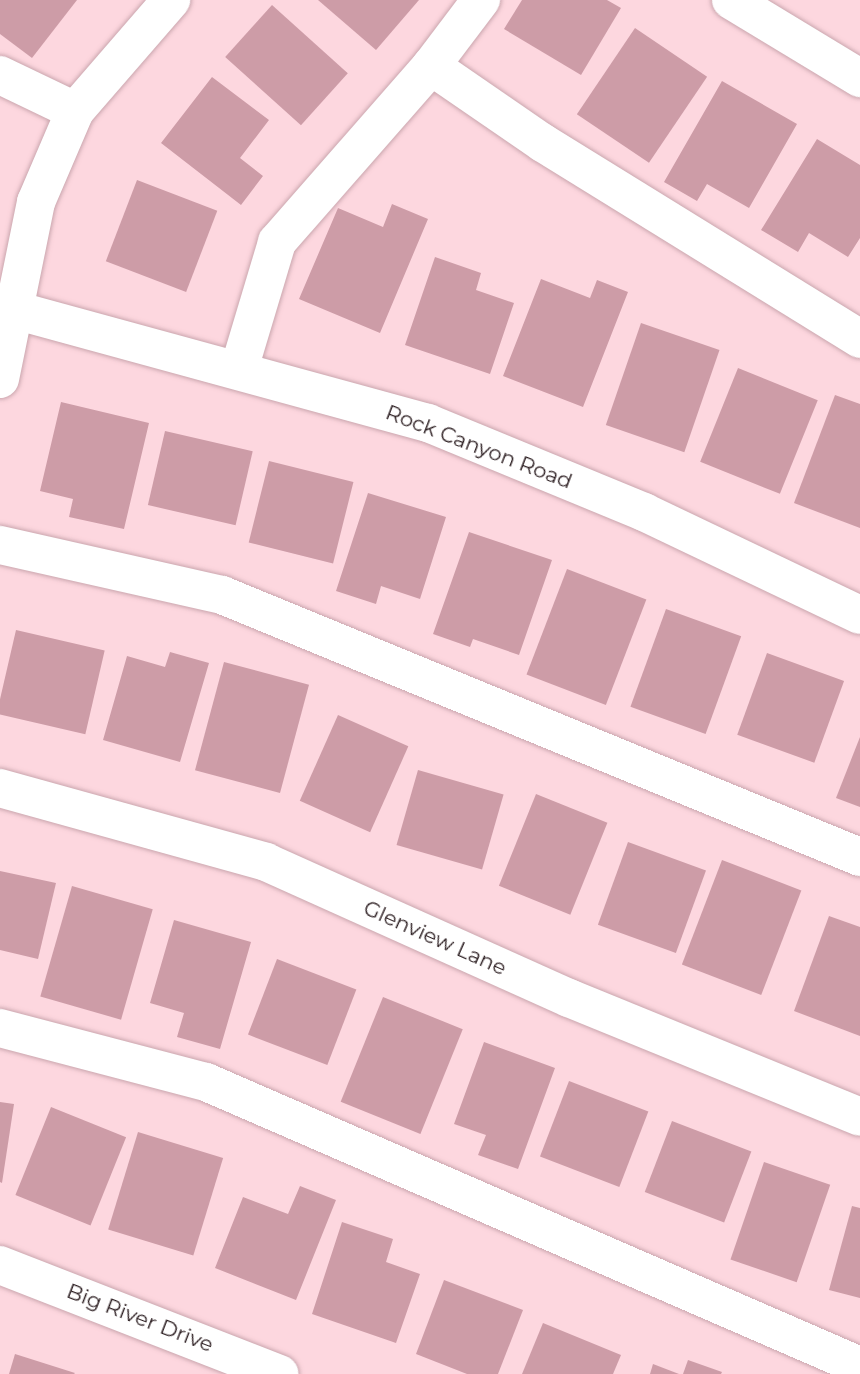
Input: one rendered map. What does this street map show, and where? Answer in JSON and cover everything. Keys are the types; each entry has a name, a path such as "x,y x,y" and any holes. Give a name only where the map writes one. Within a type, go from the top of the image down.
{"street":[{"path":"0,379 7,307 36,202 75,111 171,0"},
{"path":"239,369 277,242 431,66 481,0"},
{"path":"731,0 860,78"},
{"path":"431,66 543,143 860,339"},
{"path":"0,75 75,111"},
{"name":"Rock Canyon Road","path":"7,307 428,423 645,512 860,615"},
{"path":"0,545 222,595 860,857"},
{"name":"Glenview Lane","path":"0,788 265,862 569,998 860,1117"},
{"path":"0,1028 206,1082 860,1366"},
{"name":"Big River Drive","path":"0,1265 280,1374"}],"building":[{"path":"0,0 77,0 32,58 0,34"},
{"path":"318,0 419,0 376,50"},
{"path":"522,0 607,0 621,8 581,75 504,29"},
{"path":"272,5 348,73 301,125 225,57"},
{"path":"635,28 707,77 649,163 577,114"},
{"path":"212,77 269,120 240,158 263,176 241,205 161,143"},
{"path":"722,81 797,124 749,208 707,184 697,201 664,182"},
{"path":"817,139 860,165 860,238 848,257 809,233 798,252 761,230"},
{"path":"137,180 217,211 186,292 106,261"},
{"path":"392,204 428,219 380,333 299,299 338,208 383,227"},
{"path":"435,257 481,273 476,290 514,303 490,374 405,345"},
{"path":"541,279 590,298 597,280 628,292 583,407 503,376"},
{"path":"641,323 719,350 684,452 606,425"},
{"path":"738,368 818,400 780,494 700,462"},
{"path":"835,395 860,404 860,528 794,503"},
{"path":"61,402 149,423 124,529 69,517 73,499 40,491"},
{"path":"165,431 253,451 236,525 148,505"},
{"path":"269,461 353,482 333,564 249,543"},
{"path":"368,493 446,517 420,599 381,586 376,604 336,591"},
{"path":"469,532 552,560 519,655 473,639 470,647 433,634"},
{"path":"567,569 646,599 606,705 527,674"},
{"path":"666,609 741,636 706,734 630,707"},
{"path":"16,630 105,650 85,734 0,715 0,699"},
{"path":"170,652 209,663 180,762 103,740 127,656 165,667"},
{"path":"767,653 844,681 814,763 737,735"},
{"path":"224,662 309,685 280,793 195,770"},
{"path":"338,715 408,746 370,832 300,801"},
{"path":"860,737 860,807 836,798"},
{"path":"418,770 504,795 482,870 397,845"},
{"path":"536,794 607,823 570,915 499,886"},
{"path":"628,842 706,870 676,953 598,925"},
{"path":"722,860 801,890 761,995 682,965"},
{"path":"0,871 56,883 38,959 0,950"},
{"path":"72,886 153,909 121,1020 40,997"},
{"path":"829,916 860,927 860,1036 794,1011"},
{"path":"174,920 251,942 220,1049 177,1037 184,1013 150,1003"},
{"path":"277,959 356,989 327,1065 248,1035"},
{"path":"383,997 463,1029 420,1134 341,1102"},
{"path":"484,1042 555,1068 518,1169 478,1155 486,1135 454,1124"},
{"path":"569,1081 648,1111 619,1187 540,1157"},
{"path":"0,1102 14,1104 2,1183 0,1182"},
{"path":"51,1107 126,1137 91,1225 15,1195"},
{"path":"672,1121 751,1151 724,1222 645,1192"},
{"path":"138,1132 223,1158 193,1256 108,1230"},
{"path":"764,1162 830,1185 797,1282 730,1259"},
{"path":"300,1186 336,1200 296,1300 215,1268 243,1197 288,1214"},
{"path":"852,1206 860,1208 860,1298 829,1290"},
{"path":"342,1222 393,1239 386,1262 420,1274 396,1343 312,1314"},
{"path":"444,1280 523,1310 498,1374 467,1374 416,1354"},
{"path":"543,1323 621,1355 613,1374 522,1374"},
{"path":"15,1354 75,1373 9,1374"},
{"path":"688,1360 722,1372 683,1374"},
{"path":"653,1364 679,1374 650,1374"}]}
